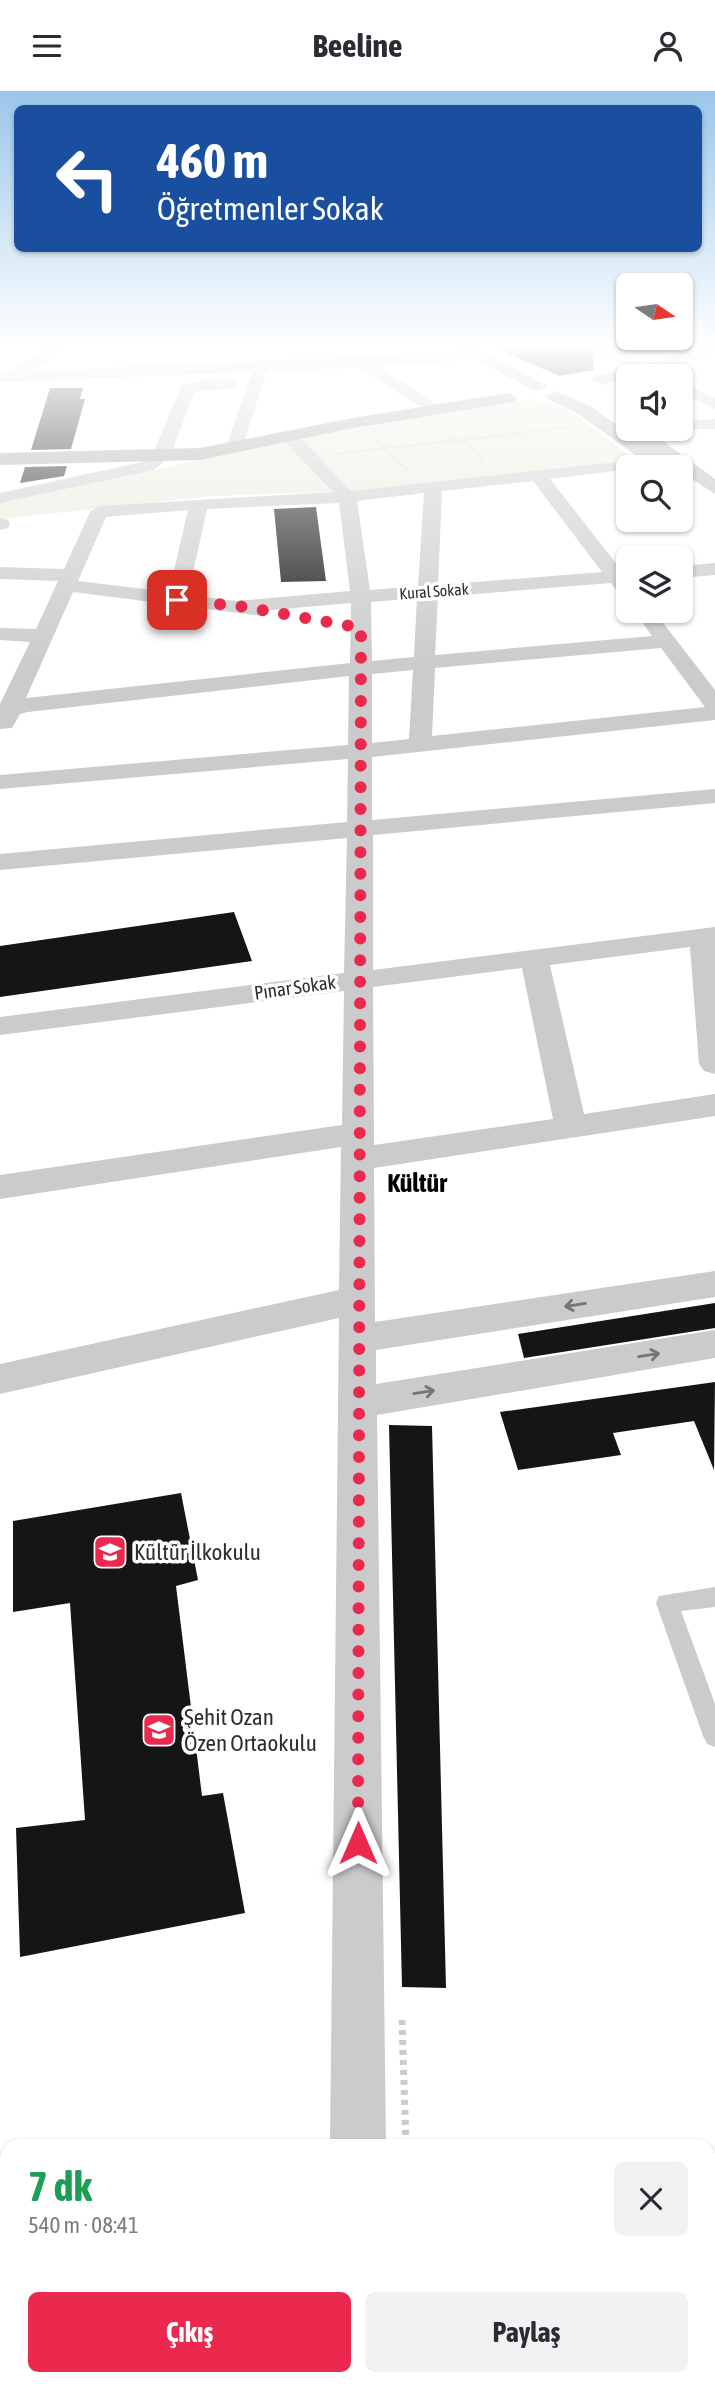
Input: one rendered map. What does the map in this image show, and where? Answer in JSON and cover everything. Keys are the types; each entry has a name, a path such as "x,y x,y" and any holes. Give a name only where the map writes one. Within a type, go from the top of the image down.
{"main road":[{"path":"0,459 161,456 185,453"},
{"path":"666,453 715,488"},
{"path":"693,489 715,506"}],"street":[{"path":"0,498 148,467 162,453"},
{"path":"304,453 347,497 361,597 357,1319 358,2139"},
{"path":"3,718 99,512 347,497 616,468"},
{"path":"538,475 616,571"},
{"path":"420,745 433,487"},
{"path":"177,600 200,504"},
{"path":"693,571 715,569"},
{"path":"0,573 68,580 177,600 239,606 361,628"},
{"name":"Kural Sokak","path":"239,606 616,581"},
{"path":"654,623 715,705"},
{"path":"0,634 43,636"},
{"path":"3,718 28,705 362,668 668,641"},
{"path":"688,668 715,665"},
{"path":"0,782 362,751 715,713"},
{"path":"0,862 361,831 715,796"},
{"path":"709,936 715,1064"},
{"name":"Pınar Sokak","path":"0,1027 360,978 709,936"},
{"path":"534,958 570,1124"},
{"path":"0,1187 570,1124 715,1105"},
{"path":"0,1379 357,1319 715,1283"},
{"path":"357,1403 715,1344"}],"lane":[{"path":"715,1597 667,1603 715,1736"}],"path":[{"path":"309,458 348,453"},
{"path":"393,453 411,473"},
{"path":"475,453 487,465"}],"green space":[{"path":"232,453 628,455 616,455 616,461 360,491 212,496 0,519 0,503"}],"building":[{"path":"67,466 64,476 20,483 25,467"},
{"path":"316,507 326,581 281,582 274,509"},
{"path":"234,912 252,961 0,997 0,946"},
{"path":"715,1303 715,1328 524,1358 518,1334"},
{"path":"715,1382 714,1470 694,1421 613,1433 621,1455 518,1470 500,1412"},
{"path":"389,1425 432,1426 446,1988 402,1987"},
{"name":"Şehit Ozan Özen Ortaokulu","path":"181,1493 198,1580 176,1586 202,1796 223,1793 245,1913 20,1957 16,1828 85,1820 70,1603 13,1612 13,1521"}],"place":[{"name":"Kültür İlkokulu","path":"110,1552"},
{"name":"Şehit Ozan Özen Ortaokulu","path":"159,1730"}],"district":[{"name":"Kültür","path":"417,1183"}],"route":[{"path":"177,600 239,606 361,628 357,1300 358,1843"}]}
